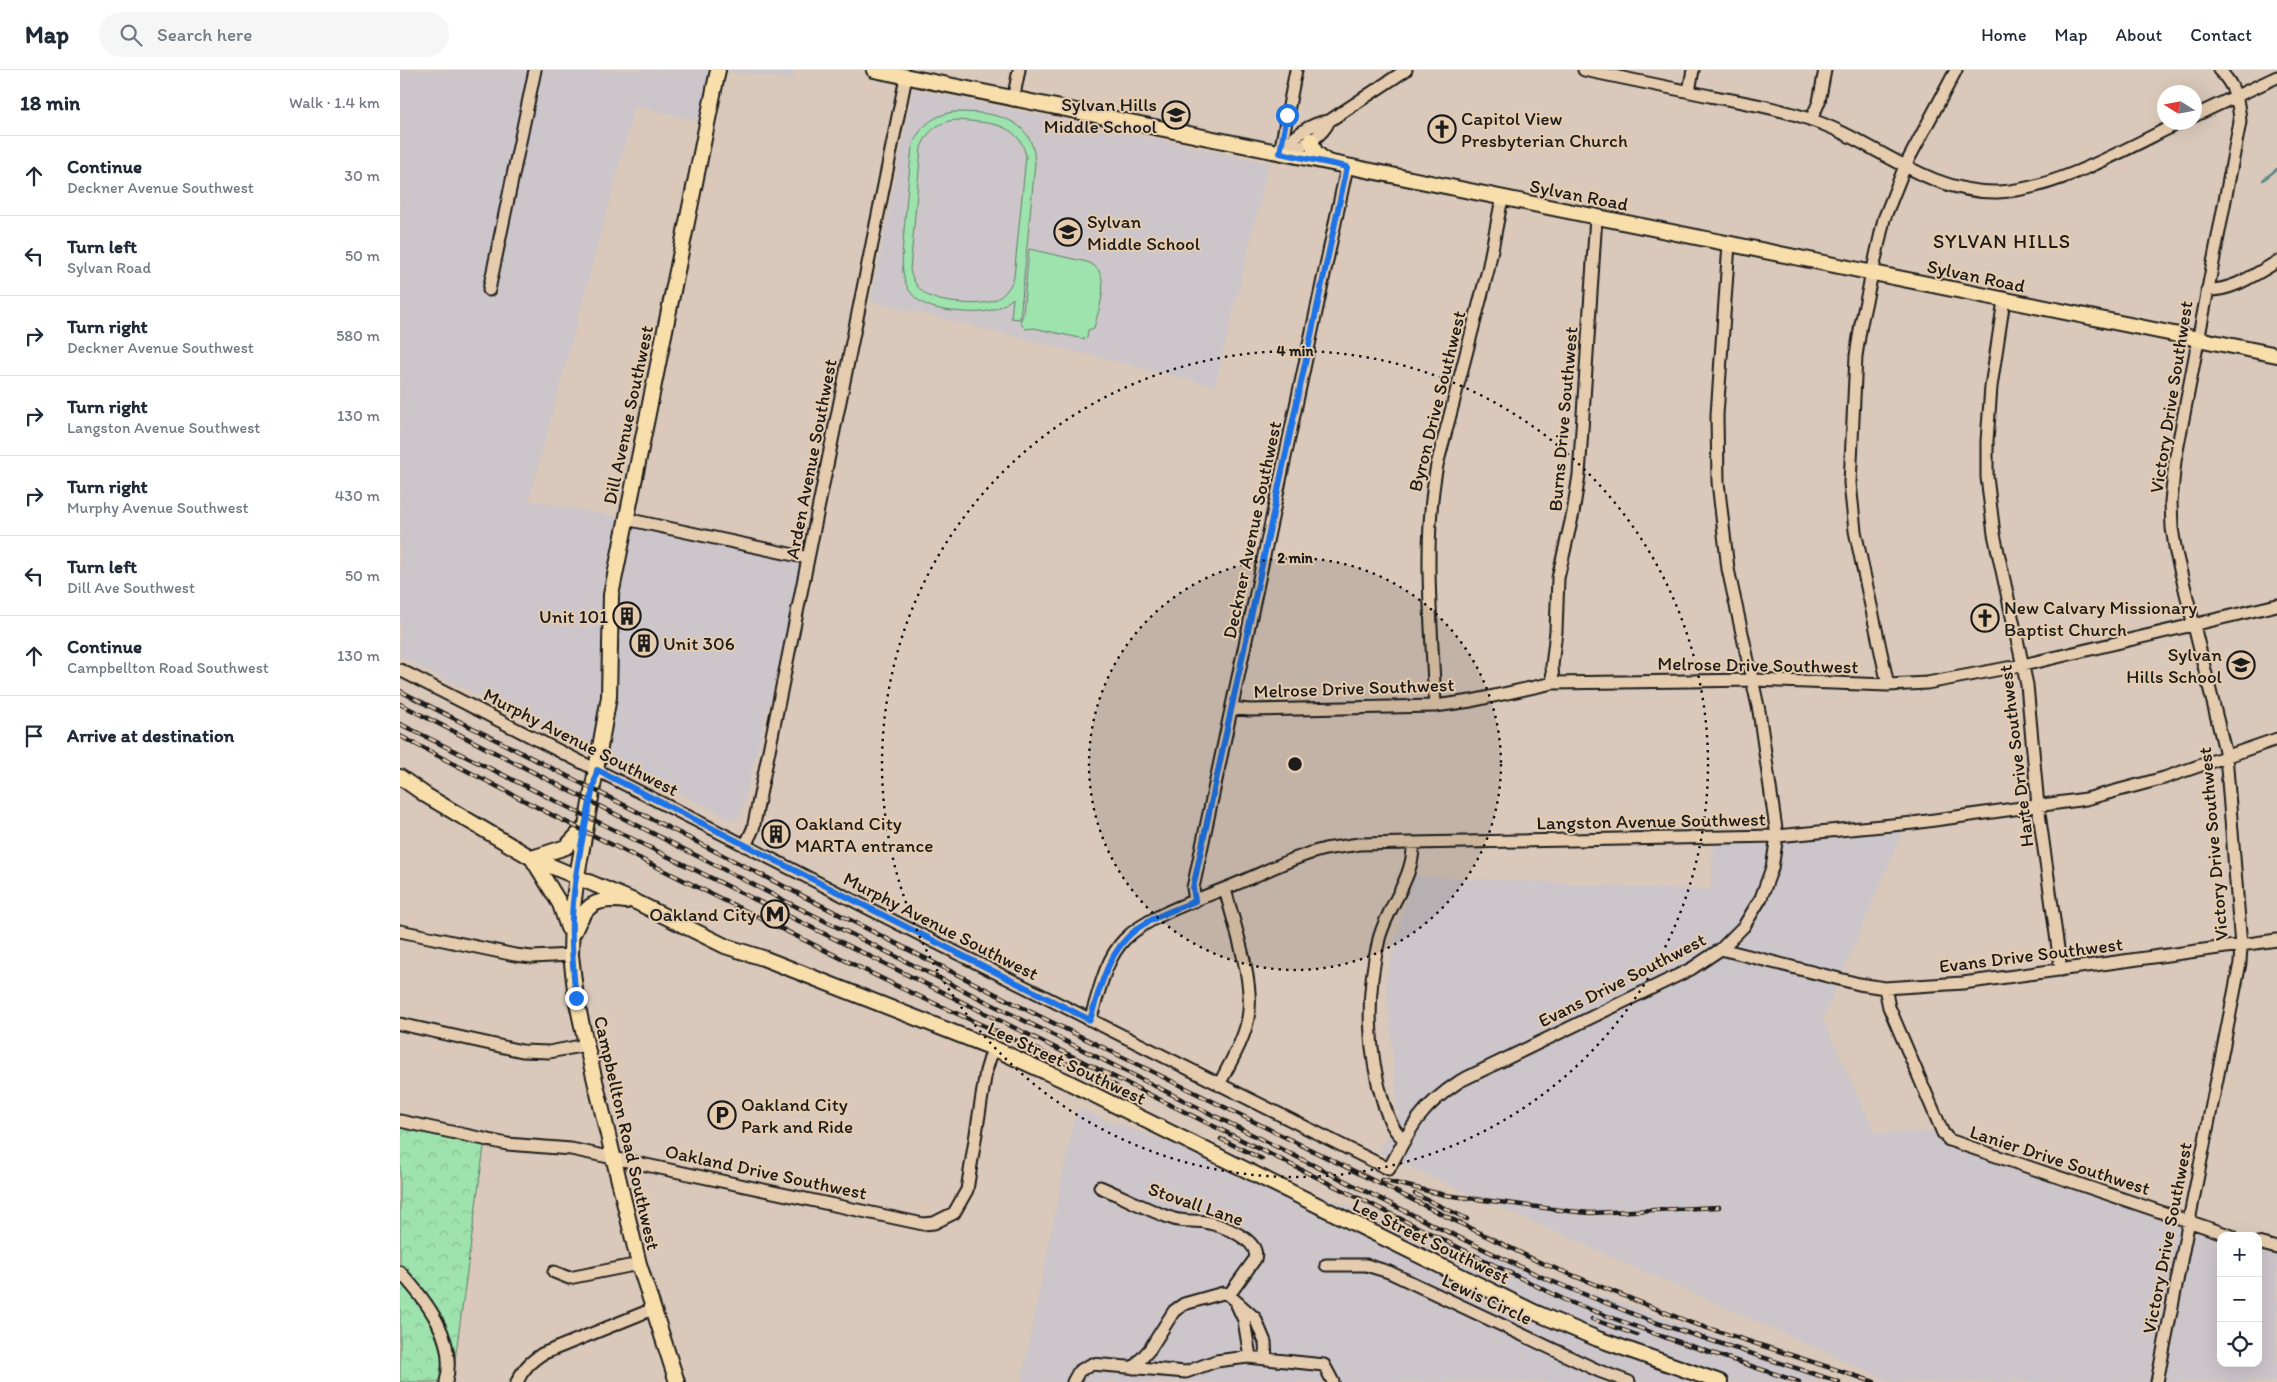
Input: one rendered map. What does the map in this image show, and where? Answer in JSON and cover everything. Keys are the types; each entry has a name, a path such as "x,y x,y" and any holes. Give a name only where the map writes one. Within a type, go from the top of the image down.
{"main road":[{"name":"Dill Avenue Southwest","path":"585,828 609,697 611,595 718,70"},
{"name":"Sylvan Road","path":"874,70 1013,100 2277,355"},
{"path":"1311,133 1315,153 1327,163"},
{"name":"Lee Street Southwest","path":"400,778 532,858 636,902 725,946 772,961 993,1048 1066,1081 1534,1312 1598,1338 1720,1382"},
{"path":"572,938 560,904 532,858 566,846 585,828"},
{"name":"Campbellton Road Southwest","path":"585,828 572,915 571,955 576,998 639,1264 677,1382"},
{"path":"572,938 583,913 595,903 617,900 636,902"}],"street":[{"path":"489,290 535,70"},
{"path":"1013,100 1019,70"},
{"path":"1296,70 1280,153 1298,148 1311,133 1325,129 1329,121 1406,70"},
{"path":"1584,70 1776,109 1811,120 1935,181 1966,189 1998,192 2029,188 2062,177 2164,130"},
{"path":"1688,91 1693,70"},
{"path":"1811,120 1819,102 1825,70"},
{"path":"1888,685 1855,531 1850,483 1856,356 1871,273 1884,219 1905,166 1956,70"},
{"name":"Victory Drive Southwest","path":"2157,1382 2240,963 2241,946 2226,755 2176,553 2171,502 2175,460 2240,122 2232,84 2219,70"},
{"name":"Arden Avenue Southwest","path":"745,846 753,829 906,77"},
{"path":"2202,112 2277,77"},
{"path":"1287,113 1296,124 1311,133"},
{"name":"Deckner Avenue Southwest","path":"1195,901 1193,888 1347,167"},
{"name":"Byron Drive Southwest","path":"1435,706 1429,538 1431,497 1437,465 1488,270 1502,198"},
{"name":"Burns Drive Southwest","path":"1553,682 1552,666 1556,631 1558,578 1573,513 1579,475 1596,217"},
{"path":"1721,949 1744,926 1761,898 1772,868 1777,836 1754,680 1728,569 1718,482 1717,415 1729,244"},
{"path":"2207,290 2220,290 2232,286 2277,262"},
{"name":"Harte Drive Southwest","path":"2004,300 1990,387 1987,441 1988,478 1994,534 2027,685 2038,806 2061,970"},
{"path":"626,519 808,558"},
{"name":"Melrose Drive Southwest","path":"1232,708 1249,710 1435,706 1472,701 1553,682 1754,680 1888,685 1927,683 2023,665 2277,605"},
{"name":"Murphy Avenue Southwest","path":"400,670 745,846 1389,1169"},
{"name":"Langston Avenue Southwest","path":"1090,1020 1108,965 1123,941 1146,923 1298,858 1326,849 1359,844 1777,836 1913,823 2038,806 2128,789 2277,739"},
{"path":"1405,1140 1392,1127 1379,1088 1372,1049 1370,1010 1380,938 1412,860 1413,843"},
{"path":"1219,1085 1244,1034 1250,1004 1248,981 1225,889"},
{"path":"400,931 515,955 532,957 571,955"},
{"name":"Evans Drive Southwest","path":"1389,1169 1416,1119 1427,1106 1460,1081 1691,969 1721,949 1859,984 1885,988 1963,983 2277,940"},
{"name":"Lanier Drive Southwest","path":"1885,988 1889,1007 1943,1132 1949,1140 2221,1232"},
{"path":"400,1024 522,1051 549,1052 586,1045"},
{"name":"Oakland Drive Southwest","path":"400,1121 507,1144 571,1149 613,1157 923,1224 947,1218 954,1214 968,1190 986,1071 993,1048"},
{"name":"Stovall Lane","path":"1100,1187 1174,1219 1216,1225 1250,1242 1257,1253 1229,1295"},
{"path":"2262,1244 2277,1248"},
{"path":"554,1272 568,1278 639,1264"},
{"name":"Lewis Circle","path":"1326,1265 1366,1265 1389,1272 1599,1371 1629,1382"},
{"path":"400,1272 436,1319 444,1336 450,1370 446,1382"},
{"path":"1133,1368 1150,1349 1174,1311 1184,1304 1223,1293 1229,1295 1250,1312 1259,1325 1265,1342 1266,1358"},
{"path":"1229,1295 1240,1310 1244,1320 1250,1357"},
{"path":"517,1382 530,1361 542,1354 653,1309"},
{"path":"1073,1382 1082,1369 1092,1364 1186,1372 1229,1358 1250,1357 1324,1365 1333,1382"},
{"path":"1152,1382 1153,1370"}],"shaded area":[{"path":"400,70 794,70 792,80 717,71 706,123 635,106 529,500 808,553 740,817 733,820 400,657"},
{"name":"Sylvan Middle School","path":"913,89 1269,163 1215,386 871,301"},
{"path":"1904,828 1823,1019 1875,1133 1944,1131 2232,1232 2217,1232 2217,1367 2262,1367 2262,1241 2277,1243 2277,1382 1892,1382 1378,1153 1398,1114 1386,979 1413,876 1710,890 1714,842"},
{"path":"1076,1109 1844,1382 1021,1382"}],"green space":[{"path":"967,112 995,115 1018,126 1027,135 1033,147 1035,163 1020,319 1011,318 1013,298 1006,304 984,312 952,311 933,307 919,301 910,292 905,280 902,253 912,148 922,129 932,120 945,114","holes":["958,120 990,123 1009,130 1022,145 1026,156 1014,277 1010,286 1000,297 986,303 970,304 943,301 929,296 917,286 910,270 921,148 930,132 935,128 945,122"]},
{"path":"1029,249 1087,262 1100,273 1102,282 1101,301 1094,328 1088,330 1087,338 1084,339 1034,328 1026,329 1020,323 1023,314"},
{"path":"400,1119 486,1132 452,1382 400,1382"}],"waterway":[{"path":"2263,180 2277,169"}],"railway":[{"path":"400,691 1029,1011 1537,1261 1689,1322 1874,1382"},
{"path":"400,704 787,902 1431,1224 1544,1278 1648,1320 1839,1382"},
{"path":"400,724 1567,1301 1664,1337 1799,1382"},
{"path":"400,736 552,815 903,989 1116,1086"},
{"path":"1221,1139 1262,1159"},
{"path":"1382,1180 1445,1195 1590,1213 1719,1207"},
{"path":"1415,1194 1467,1219"},
{"path":"1592,1319 1637,1335"}],"place":[{"name":"Sylvan Hills Middle School","path":"1176,115"},
{"name":"Capitol View Presbyterian Church","path":"1442,129"},
{"name":"Sylvan Middle School","path":"1068,232"},
{"name":"Unit 101","path":"627,616"},
{"name":"New Calvary Missionary Baptist Church","path":"1985,618"},
{"name":"Unit 306","path":"644,643"},
{"name":"Sylvan Hills School","path":"2241,665"},
{"name":"Oakland City MARTA entrance","path":"776,834"},
{"name":"Oakland City","path":"775,914"},
{"name":"Oakland City Park and Ride","path":"722,1115"}],"district":[{"name":"SYLVAN HILLS","path":"2002,241"}],"route":[{"path":"576,998 571,955 572,915 585,828 597,770 1090,1020 1108,965 1123,941 1146,923 1195,901 1193,888 1347,167 1280,153 1287,115"}]}
